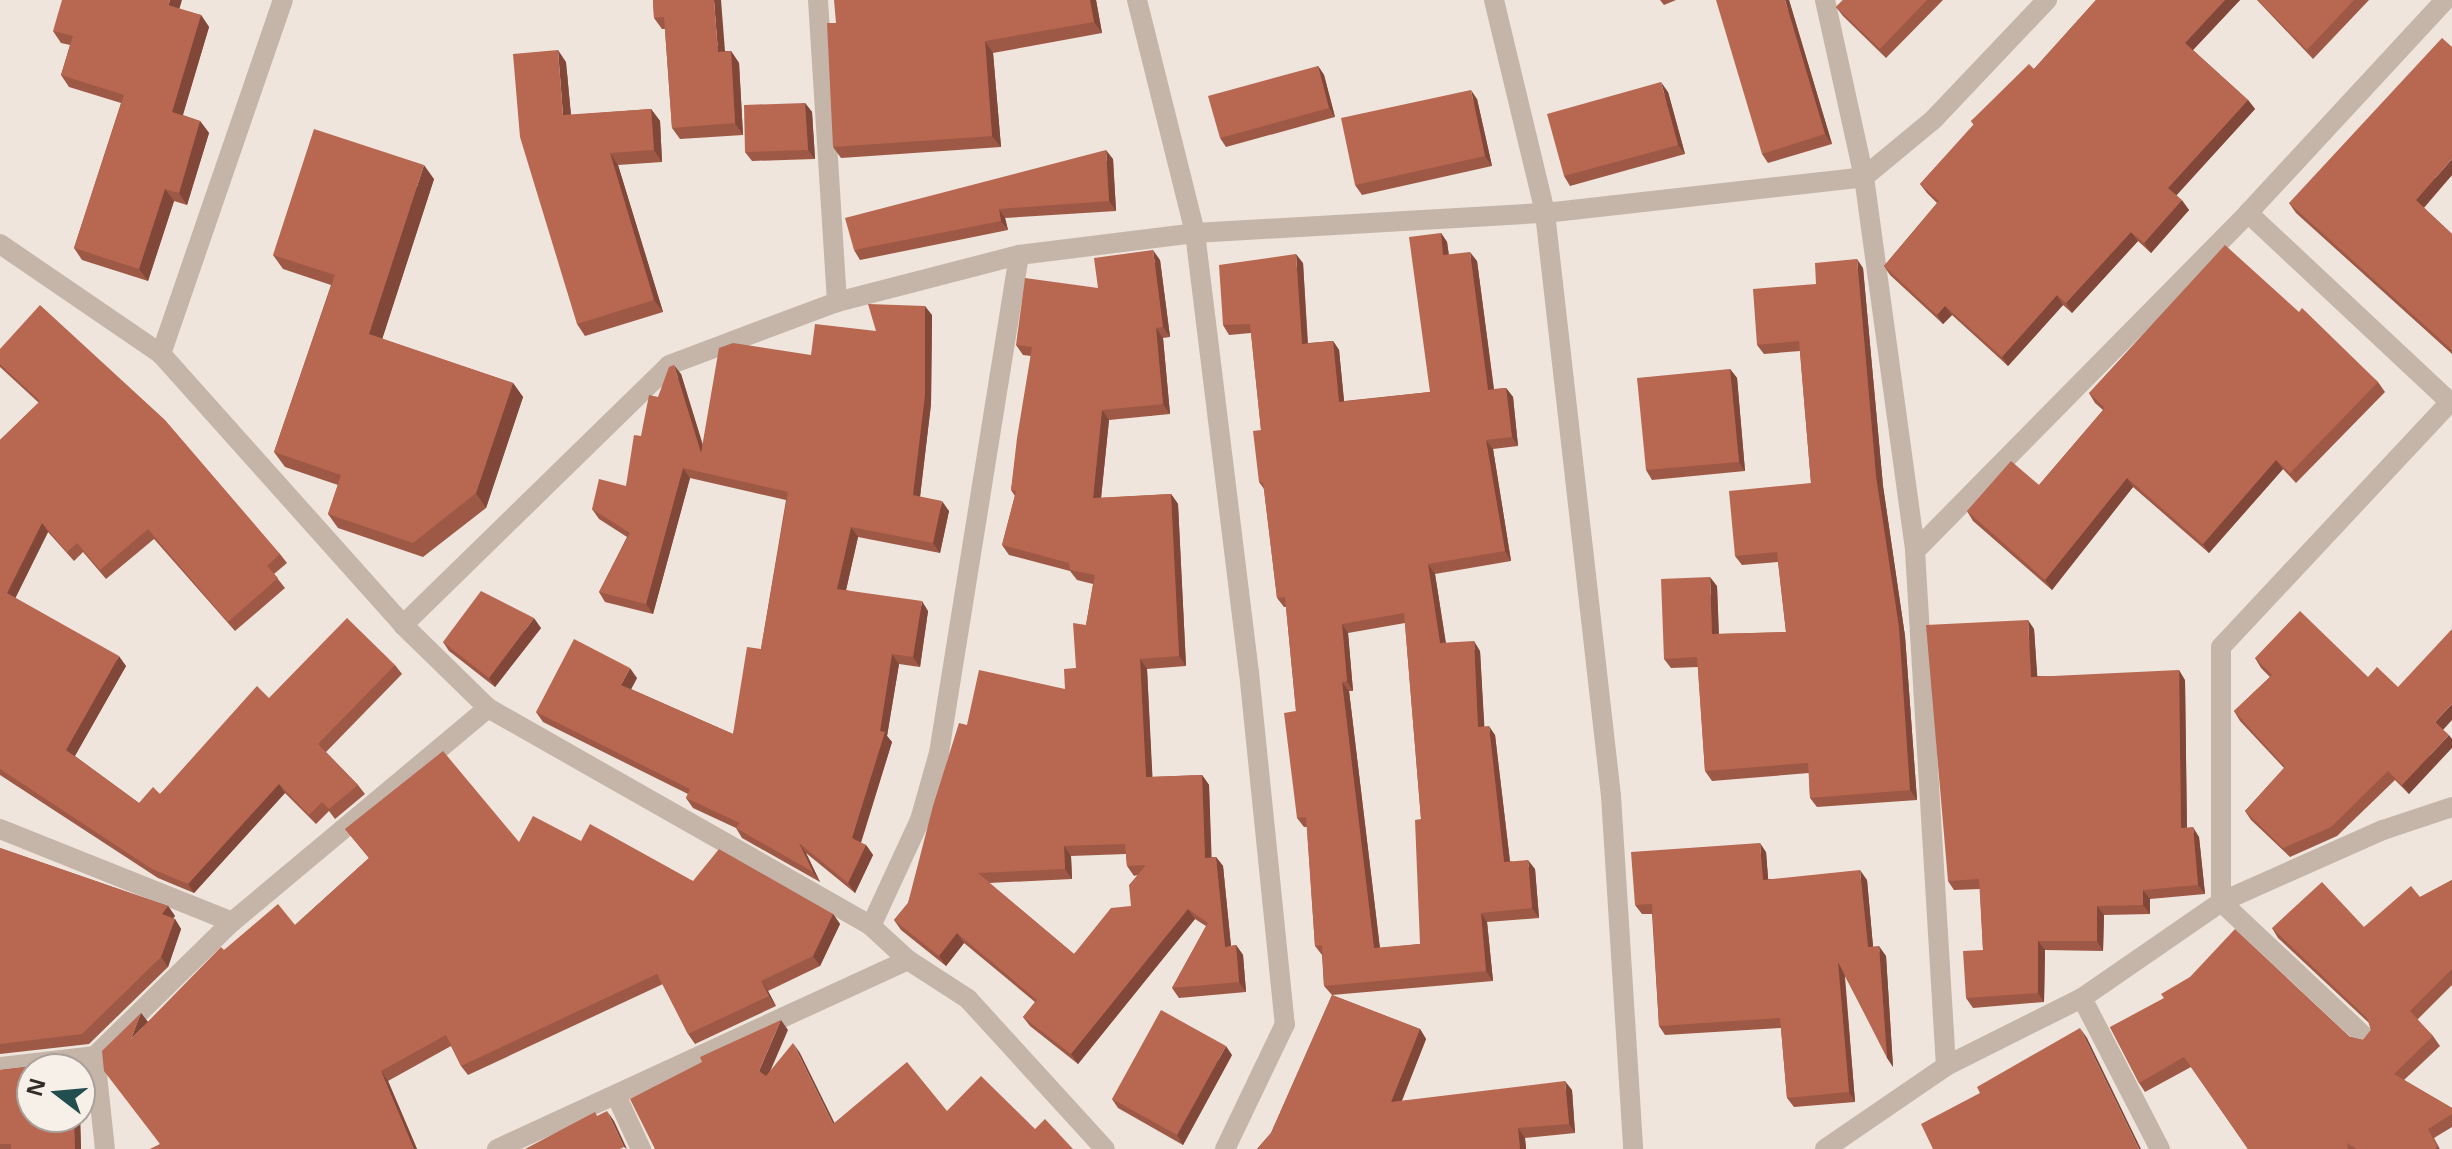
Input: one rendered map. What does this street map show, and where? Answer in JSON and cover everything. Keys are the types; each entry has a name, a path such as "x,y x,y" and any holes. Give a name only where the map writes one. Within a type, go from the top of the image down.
{"street":[{"path":"161,354 283,0"},
{"path":"818,0 837,302"},
{"path":"1137,0 1195,233 1249,672 1285,1024 1225,1149"},
{"path":"1494,0 1545,213 1611,796 1633,1149"},
{"path":"1825,0 1864,177 1915,551 1946,1066"},
{"path":"403,625 669,365 837,302 1019,255 1195,233 1545,213 1864,177 1933,120 2047,0"},
{"path":"1915,551 2248,213 2445,0"},
{"path":"2248,213 2451,402 2221,647 2221,902 2365,1037"},
{"path":"0,244 161,354 403,625 488,708 871,926 908,960 968,999 1105,1149"},
{"path":"871,926 920,820 939,753 1019,255"},
{"path":"96,1055 232,922 488,708"},
{"path":"1825,1149 1946,1066 2082,998 2221,902 2383,830 2452,807"},
{"path":"0,829 232,922"},
{"path":"497,1149 908,960"},
{"path":"2082,998 2160,1149"},
{"path":"96,1065 105,1149"},
{"path":"616,1095 641,1149"}],"building":[{"path":"62,0 170,0 168,5 201,15 172,112 200,121 179,193 165,189 139,269 74,248 124,95 61,75 73,36 53,31"},
{"path":"653,0 714,0 718,52 731,51 735,123 672,128 664,17 654,18"},
{"path":"834,0 1090,0 1094,22 985,41 992,136 833,147 827,23 836,23"},
{"path":"1716,0 1785,0 1825,134 1762,154"},
{"path":"1843,0 1927,0 1880,49 1836,7"},
{"path":"2096,0 2225,0 2185,43 2248,100 2168,188 2182,200 2144,243 2131,232 2066,303 2057,295 2002,357 1945,306 1937,315 1884,266 1939,201 1920,184 1974,124 1971,121 2029,64 2034,69"},
{"path":"2258,0 2354,0 2307,50"},
{"path":"2442,38 2452,47 2452,159 2416,200 2452,234 2452,350 2289,203"},
{"path":"558,50 563,115 651,109 654,150 610,153 654,300 577,324 520,137 513,54"},
{"path":"1318,66 1329,108 1220,138 1208,96"},
{"path":"1661,82 1678,145 1564,176 1547,114"},
{"path":"1471,90 1485,156 1355,185 1341,118"},
{"path":"805,103 808,150 745,152 744,105"},
{"path":"314,129 424,165 369,334 513,383 476,493 413,543 328,514 341,475 274,452 335,275 273,255"},
{"path":"1106,150 1109,201 999,209 1001,221 854,250 845,218"},
{"path":"1441,233 1443,255 1470,252 1488,390 1506,388 1512,437 1486,440 1505,551 1428,564 1440,643 1474,641 1478,727 1489,726 1504,862 1528,860 1532,908 1481,913 1486,971 1324,986 1322,945 1315,946 1306,817 1297,818 1284,713 1296,711 1285,597 1277,598 1263,482 1259,482 1253,431 1261,430 1250,324 1223,325 1219,265 1296,254 1302,344 1333,341 1339,402 1430,392 1409,237","holes":["1404,613 1421,819 1415,820 1420,944 1374,948 1342,682 1347,681 1342,624"]},
{"path":"2225,245 2299,312 2302,308 2378,382 2290,473 2276,460 2203,544 2127,478 2045,580 1967,511 2011,461 2039,485 2105,408 2089,393"},
{"path":"1153,250 1163,327 1156,328 1163,404 1102,410 1093,498 1171,494 1179,656 1140,659 1146,777 1202,775 1205,858 1216,857 1225,947 1236,945 1239,982 1172,988 1208,923 1188,909 1071,1054 1023,1017 1037,1000 957,933 939,956 894,920 908,903 959,723 967,725 979,670 1065,689 1064,669 1076,668 1073,623 1086,625 1095,575 1070,570 1069,563 1002,545 1016,491 1011,490 1032,347 1016,345 1025,278 1098,288 1094,258","holes":["1125,844 1127,866 1146,865 1129,885 1131,906 1111,908 1074,954 978,873 1065,869 1064,846"]},
{"path":"1857,259 1876,476 1899,627 1910,790 1810,798 1808,763 1705,771 1697,657 1664,659 1661,579 1710,577 1712,634 1786,632 1777,552 1735,556 1729,491 1811,483 1799,341 1757,345 1753,289 1816,284 1815,263"},
{"path":"868,304 925,306 925,395 913,495 942,501 933,543 851,527 837,589 922,601 913,657 892,654 880,731 885,732 852,838 866,845 848,883 799,843 813,872 736,828 740,823 686,798 690,789 536,712 574,639 630,668 621,685 733,734 747,647 761,649 788,492 683,468 646,604 599,592 630,533 592,509 599,479 626,486 634,435 641,436 649,395 658,397 669,367 674,365 701,453 719,348 733,343 811,355 815,324 876,331"},
{"path":"40,305 165,420 280,554 267,566 278,578 228,622 148,529 100,570 77,543 67,552 42,523 7,593 119,656 66,750 139,803 153,787 160,794 257,686 269,698 347,618 395,665 318,744 358,785 329,809 322,802 309,815 279,784 188,884 152,869 0,769 0,440 40,401 0,364 0,349"},
{"path":"1730,369 1739,462 1646,470 1637,378"},
{"path":"481,591 534,618 489,678 443,642"},
{"path":"2300,611 2368,677 2377,667 2398,687 2452,629 2452,704 2435,722 2449,735 2402,785 2388,771 2331,827 2283,848 2245,811 2285,767 2234,711 2272,675 2255,658"},
{"path":"2028,620 2031,677 2179,670 2181,828 2193,827 2198,885 2143,890 2143,905 2097,906 2097,941 2038,941 2038,993 1966,998 1963,951 1983,950 1979,879 1948,881 1926,625"},
{"path":"443,751 519,842 533,816 581,841 590,824 693,881 719,849 833,914 813,956 761,981 769,996 688,1034 657,974 461,1066 446,1035 381,1071 414,1149 150,1149 160,1144 104,1071 102,1051 141,1013 131,1039 221,947 224,950 278,904 295,925 369,858 345,829"},
{"path":"1760,843 1763,880 1860,870 1868,947 1879,946 1887,1058 1838,962 1849,1092 1787,1098 1780,1018 1659,1026 1652,904 1635,905 1631,852"},
{"path":"0,848 168,906 162,914 175,919 161,957 82,1034 0,1044"},
{"path":"2452,880 2452,969 2410,1011 2433,1036 2394,1074 2452,1108 2452,1114 2428,1129 2437,1146 2435,1149 2357,1149 2347,1143 2348,1149 2248,1149 2184,1057 2139,1083 2110,1027 2164,998 2161,994 2190,977 2235,929 2350,1037 2363,1040 2371,1030 2367,1018 2272,928 2322,882 2364,927 2411,886 2420,897"},
{"path":"1332,995 1420,1029 1391,1102 1565,1081 1569,1124 1518,1128 1520,1149 1257,1149 1271,1133"},
{"path":"1161,1010 1226,1046 1177,1135 1112,1099"},
{"path":"781,1020 759,1071 766,1076 793,1043 833,1124 907,1062 947,1111 981,1076 1035,1129 1045,1119 1073,1149 655,1149 630,1099 702,1062 700,1057"},
{"path":"2080,1028 2139,1149 1933,1149 1921,1124 1980,1093 1977,1087"},
{"path":"16,1068 16,1133 74,1133 75,1149 11,1149 11,1144 0,1144 0,1070"},
{"path":"607,1111 624,1147 620,1149 525,1149 595,1112 597,1116"}]}
